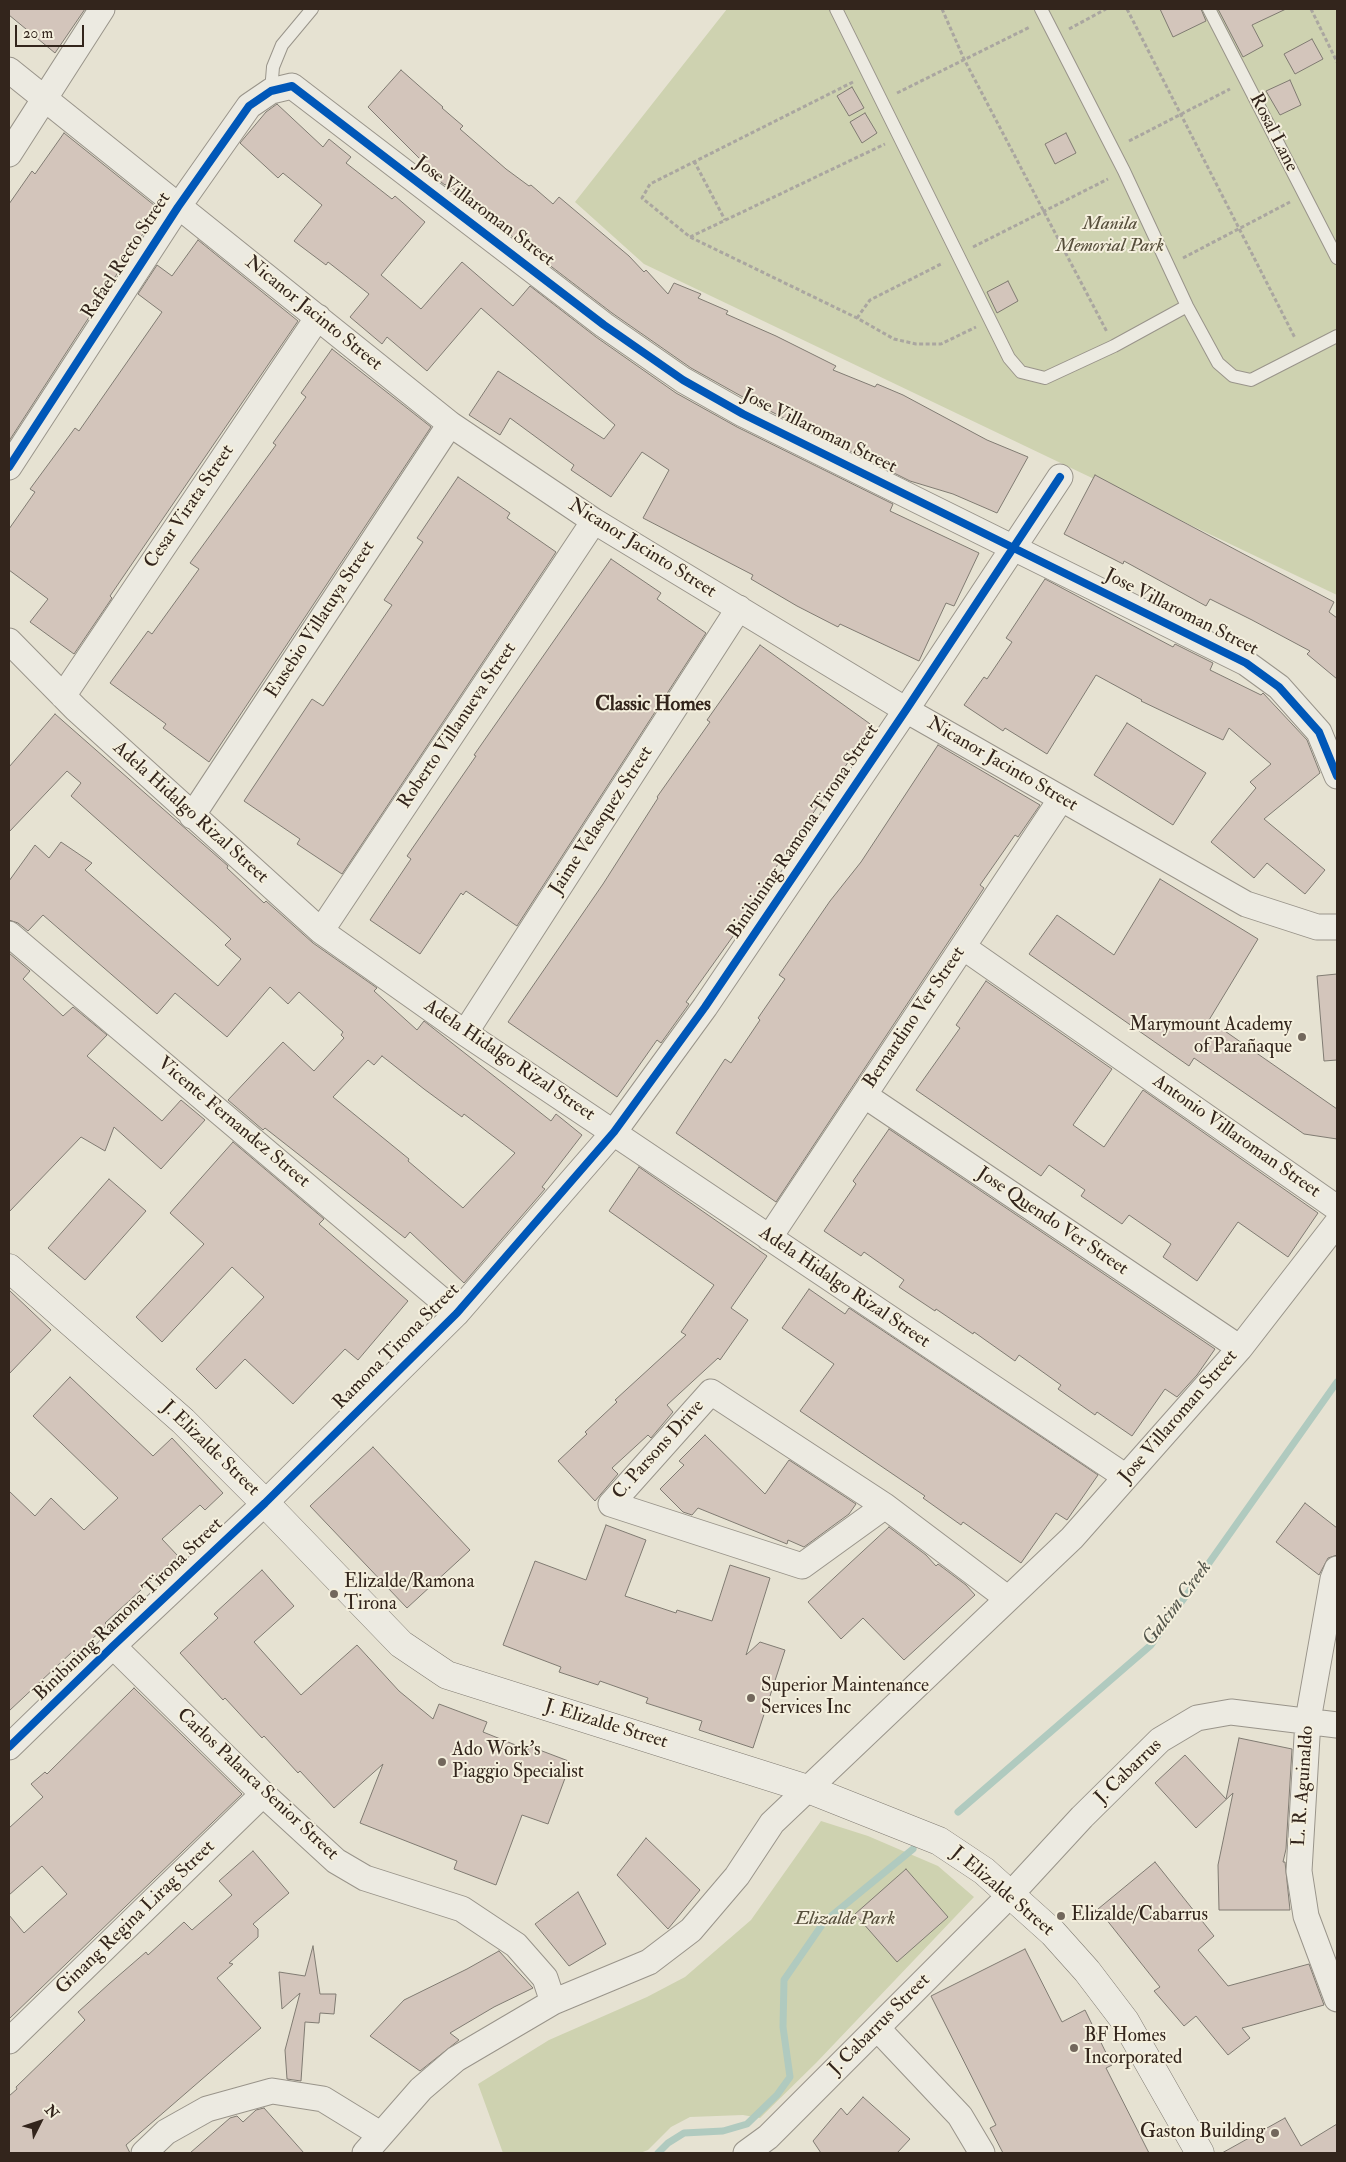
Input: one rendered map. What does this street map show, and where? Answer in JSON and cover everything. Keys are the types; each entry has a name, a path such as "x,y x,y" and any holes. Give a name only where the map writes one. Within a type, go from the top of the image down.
{"street":[{"path":"9,154 102,9"},
{"name":"Nicanor Jacinto Street","path":"9,70 450,424 594,521 906,710 1246,904 1317,927 1337,927"},
{"name":"Rafael Recto Street","path":"9,467 178,207 249,106 282,89"},
{"name":"Jose Villaroman Street","path":"282,89 604,325 684,380 743,414 1014,546 1246,663 1279,687 1320,732 1337,776"},
{"name":"Cesar Virata Street","path":"63,696 318,317"},
{"name":"Eusebio Villatuya Street","path":"192,816 450,424"},
{"name":"Binibining Ramona Tirona Street","path":"561,1195 614,1132 705,1007 906,710 1060,477"},
{"name":"Roberto Villanueva Street","path":"321,931 594,521"},
{"name":"Jaime Velasquez Street","path":"465,1033 739,608"},
{"name":"Adela Hidalgo Rizal Street","path":"9,641 63,696 192,816 321,931 465,1033 1126,1477"},
{"name":"Bernardino Ver Street","path":"769,1238 1062,799"},
{"name":"Vicente Fernandez Street","path":"9,934 457,1312"},
{"name":"Antonio Villaroman Street","path":"963,947 1337,1208"},
{"name":"Jose Quendo Ver Street","path":"864,1095 1240,1348"},
{"name":"Ramona Tirona Street","path":"258,1510 457,1312 561,1195"},
{"name":"Jose Villaroman Street","path":"372,2144 421,2089 456,2059 554,2002 649,1962 691,1930 737,1876 772,1823 1072,1538 1240,1348 1337,1223"},
{"name":"J. Elizalde Street","path":"9,1268 182,1421 258,1510 401,1644 447,1675 808,1789 939,1841 984,1872 1053,1933 1082,1964 1125,2022 1200,2153"},
{"name":"C. Parsons Drive","path":"886,1506 802,1566 611,1504 711,1392 886,1506 1007,1598"},
{"name":"Binibining Ramona Tirona Street","path":"9,1747 258,1510"},
{"name":"L. R. Aguinaldo","path":"1337,1570 1333,1579 1308,1720 1299,1871 1306,1916 1337,1999"},
{"name":"Carlos Palanca Senior Street","path":"113,1646 263,1794 336,1861 365,1878 462,1908 516,1945 544,1978 554,2002"},
{"name":"J. Cabarrus","path":"1011,1894 1082,1817 1160,1740 1197,1718 1231,1712 1337,1725"},
{"name":"Ginang Regina Lirag Street","path":"9,2041 263,1794"},
{"name":"J. Cabarrus Street","path":"746,2153 774,2145 877,2028 1011,1894"},
{"path":"877,2028 960,2116 982,2153"},
{"path":"144,2153 166,2132 207,2109 272,2090 323,2099 372,2144"}],"lane":[{"path":"282,89 273,67 282,45 312,9"},
{"path":"836,9 867,75 1009,358 1021,372 1045,378 1114,346 1187,306"},
{"name":"Rosal Lane","path":"1209,9 1337,258"},
{"path":"1043,14 1124,170 1187,306 1218,363 1233,376 1251,380 1337,336"}],"path":[{"path":"942,9 964,59 1114,346"},
{"path":"1055,36 1106,9"},
{"path":"1127,9 1303,354"},
{"path":"1310,9 1337,62"},
{"path":"880,101 964,59 1043,14"},
{"path":"867,75 650,184 642,198 690,237 857,318 894,339 916,344 941,344 990,320"},
{"path":"1113,149 1246,81"},
{"path":"690,237 899,138"},
{"path":"694,161 725,220"},
{"path":"857,318 870,300 1124,170"},
{"path":"1168,266 1304,194"}],"green space":[{"name":"Manila Memorial Park","path":"727,9 1337,9 1337,595 644,264 575,202"},
{"name":"Elizalde Park","path":"821,1821 868,1836 938,1866 974,1897 816,2063 760,2118 743,2115 690,2117 671,2127 648,2150 640,2153 503,2153 478,2084 549,2040 647,1997 685,1977 751,1920"}],"building":[{"path":"9,9 85,9 55,53 9,15"},
{"path":"1160,9 1201,9 1206,21 1173,37"},
{"path":"1218,9 1286,9 1252,25 1263,46 1243,57"},
{"path":"1312,39 1323,59 1295,74 1284,54"},
{"path":"401,70 463,126 460,129 506,169 529,186 531,185 553,204 559,197 629,256 644,272 646,270 668,294 674,283 701,294 698,298 728,311 726,314 836,366 833,370 875,387 877,384 903,395 987,440 1028,457 997,513 953,494 910,481 750,401 691,368 612,313 548,264 551,261 522,232 515,239 494,220 492,221 447,184 445,185 441,182 368,107"},
{"path":"1290,80 1301,105 1280,115 1266,91"},
{"path":"852,87 864,108 849,116 837,96"},
{"path":"277,104 323,147 329,139 351,157 346,163 392,199 395,196 425,222 381,275 421,309 462,262 513,306 530,286 596,337 676,393 737,427 893,504 890,511 979,553 954,606 946,603 919,661 840,624 838,627 797,606 751,579 753,575 643,518 669,470 642,452 611,497 571,470 574,465 510,418 500,435 469,415 498,371 604,439 615,425 481,308 427,371 387,337 382,344 350,317 369,294 328,262 326,265 294,241 322,205 283,173 278,178 240,143 266,112"},
{"path":"865,113 877,133 862,143 850,122"},
{"path":"64,133 159,209 9,441 9,204 32,171 35,174"},
{"path":"1066,133 1076,153 1055,164 1045,144"},
{"path":"198,240 298,321 110,596 112,598 74,654 30,622 48,599 9,570 9,529 35,492 30,489 75,428 79,431 162,312 138,294 157,265 172,276"},
{"path":"1008,281 1018,301 997,313 987,292"},
{"path":"332,349 431,427 209,762 163,728 166,724 110,683 148,631 152,634 199,569 190,563 276,445 273,443 306,397 301,393"},
{"path":"1095,475 1334,602 1329,612 1337,618 1337,679 1307,654 1310,651 1252,620 1210,599 1206,606 1124,561 1123,564 1064,534"},
{"path":"458,477 510,513 507,518 556,552 342,874 297,844 300,839 244,801 312,699 323,706 392,605 384,600 423,542 417,538"},
{"path":"611,559 661,593 657,599 706,633 517,926 466,891 463,895 461,893 420,954 370,920 411,859 407,856 476,756 474,755"},
{"path":"1045,579 1173,647 1175,644 1213,663 1210,670 1261,695 1263,693 1307,740 1320,773 1264,819 1325,870 1305,894 1267,863 1254,878 1211,842 1256,788 1250,782 1271,764 1229,728 1223,740 1141,701 1096,675 1047,754 1005,728 1003,731 964,705 984,677 987,679 1012,642 1006,638"},
{"path":"760,645 873,726 765,883 767,884 741,925 686,1002 689,1004 661,1043 657,1040 617,1097 508,1022 603,884 657,797 710,722 707,720"},
{"path":"55,714 228,866 227,868 264,903 266,901 313,943 377,988 374,991 417,1030 424,1021 551,1121 556,1114 582,1135 542,1187 545,1189 464,1283 410,1232 405,1238 265,1128 263,1130 228,1100 283,1042 314,1071 344,1038 341,1035 343,1032 299,992 288,1004 270,987 227,1037 175,993 157,1014 43,915 28,931 18,923 9,920 9,881 35,845 49,858 61,842 92,863 85,870 218,986 241,959 225,945 231,939 71,796 81,783 67,771 9,832 9,767","holes":["382,1056 462,1117 464,1114 515,1153 463,1208 408,1161 409,1159 333,1097 368,1060 374,1065"]},
{"path":"1127,723 1206,773 1173,825 1094,775"},
{"path":"938,745 1040,805 1018,837 1015,835 980,885 984,888 776,1202 676,1133 725,1059 731,1063 760,1020 758,1018 785,979 779,975 830,901 861,862"},
{"path":"1160,879 1258,939 1209,1020 1337,1109 1337,1139 1304,1134 1194,1058 1189,1066 1029,954 1057,915 1114,955"},
{"path":"9,953 30,971 23,979 63,1016 73,1007 107,1035 87,1056 162,1121 181,1100 205,1120 161,1169 114,1127 105,1151 81,1137 9,1212"},
{"path":"1337,974 1337,1060 1324,1061 1317,976"},
{"path":"986,981 1112,1069 1073,1125 1104,1147 1143,1090 1318,1213 1288,1257 1238,1222 1197,1281 1163,1257 1171,1244 1129,1215 1122,1224 1081,1196 1085,1190 1049,1165 1041,1176 916,1090 960,1028 956,1025"},
{"path":"889,1129 1215,1349 1197,1375 1177,1397 1165,1389 1132,1436 1097,1412 1095,1415 1058,1389 1061,1385 1019,1355 1015,1361 974,1332 973,1334 936,1309 935,1311 899,1287 904,1280 864,1252 861,1256 824,1231 856,1184 853,1181"},
{"path":"233,1142 324,1219 319,1224 408,1301 358,1360 345,1349 293,1404 245,1359 216,1389 196,1369 264,1297 232,1267 162,1342 136,1317 204,1244 170,1213"},
{"path":"639,1167 767,1256 731,1308 748,1320 720,1360 718,1358 667,1405 673,1412 651,1438 648,1435 612,1468 618,1474 595,1501 558,1461 617,1402 615,1400 686,1335 681,1332 714,1285 609,1211"},
{"path":"109,1179 146,1211 85,1280 48,1248"},
{"path":"809,1289 845,1314 849,1308 1098,1475 1067,1520 1056,1513 1021,1563 963,1522 961,1525 923,1498 925,1496 800,1411 834,1364 782,1328"},
{"path":"9,1290 51,1330 9,1374"},
{"path":"70,1377 153,1456 172,1438 223,1493 205,1510 200,1505 162,1539 178,1556 105,1623 107,1625 75,1655 72,1652 9,1711 9,1491 35,1516 51,1498 84,1530 118,1498 33,1416"},
{"path":"705,1435 765,1494 789,1460 856,1504 849,1514 804,1547 788,1540 787,1544 698,1508 692,1515 683,1512 660,1489 684,1465 679,1461"},
{"path":"373,1447 470,1550 407,1608 310,1506"},
{"path":"1305,1503 1337,1528 1337,1555 1328,1558 1319,1575 1276,1542"},
{"path":"606,1525 646,1540 625,1596 676,1613 677,1610 712,1621 730,1565 770,1578 746,1655 760,1642 785,1650 753,1748 699,1730 702,1721 646,1703 648,1698 600,1681 598,1685 559,1672 561,1667 503,1645 535,1561 586,1580"},
{"path":"889,1527 926,1555 936,1566 938,1564 966,1585 975,1595 904,1660 863,1618 841,1639 808,1602"},
{"path":"262,1570 294,1606 254,1642 301,1695 357,1645 399,1691 433,1719 439,1704 487,1722 483,1732 528,1750 529,1746 571,1762 548,1824 522,1815 496,1885 454,1869 457,1861 360,1823 383,1764 334,1808 300,1771 298,1773 264,1736 262,1738 225,1698 223,1700 180,1653 218,1618 214,1614"},
{"path":"134,1688 242,1794 9,2019 9,1915 24,1933 67,1894 42,1866 9,1895 9,1828 43,1797 31,1784 45,1772 47,1774"},
{"path":"1239,1738 1292,1749 1286,1849 1283,1862 1285,1862 1290,1910 1219,1910 1218,1865 1233,1793 1196,1828 1155,1783 1185,1755 1226,1799"},
{"path":"646,1838 700,1890 668,1929 617,1875"},
{"path":"253,1851 289,1893 253,1924 258,1929 258,1937 229,1963 233,1964 217,1978 261,2028 126,2145 130,2153 9,2153 9,2096 17,2089 16,2087 85,2020 78,2012 109,1984 146,1952 148,1955 184,1922 192,1930 232,1895 219,1881"},
{"path":"1155,1862 1214,1936 1198,1950 1228,1986 1309,1964 1324,2005 1242,2028 1250,2038 1228,2055 1196,2016 1184,2026 1154,1991 1160,1987 1098,1909"},
{"path":"906,1869 948,1917 897,1962 855,1914"},
{"path":"578,1892 606,1944 569,1966 535,1924"},
{"path":"313,1946 320,1994 336,1994 334,2014 320,2013 319,2023 305,2022 301,2081 287,2079 285,2050 300,1993 282,2009 279,1972 305,1976"},
{"path":"1025,1949 1062,2022 1085,2010 1112,2065 1106,2068 1149,2153 1003,2153 990,2128 996,2125 931,1996"},
{"path":"499,1951 533,1988 494,2007 450,2033 459,2040 420,2071 370,2036 404,2000"},
{"path":"863,2097 910,2139 897,2153 821,2153 813,2141 841,2108 847,2115"},
{"path":"264,2108 304,2153 190,2153 230,2118 237,2116 243,2122 256,2110"},
{"name":"Gaston Building","path":"1285,2118 1301,2146 1337,2124 1337,2153 1222,2153"}],"waterway":[{"name":"Galcim Creek","path":"958,1812 1151,1645 1337,1382"},
{"name":"Galcim Creek","path":"658,2153 668,2143 684,2133 723,2131 747,2124 777,2095 790,2077 783,2027 784,1980 824,1922 913,1849"}],"cycle path":[{"path":"9,467 178,207 249,106 271,91 292,86 604,325 683,380 743,414 1246,663 1279,687 1319,732 1337,776"},
{"path":"9,1747 265,1503 457,1313 614,1132 705,1007 906,710 1060,477"}],"place":[{"name":"Marymount Academy of Parañaque","path":"1302,1037"},
{"name":"Elizalde/Ramona Tirona","path":"334,1594"},
{"name":"Superior Maintenance Services Inc","path":"751,1698"},
{"name":"Ado Work's Piaggio Specialist","path":"442,1762"},
{"name":"Elizalde/Cabarrus","path":"1061,1916"},
{"name":"BF Homes Incorporated","path":"1074,2048"},
{"name":"Gaston Building","path":"1275,2133"}],"district":[{"name":"Classic Homes","path":"653,706"}]}
